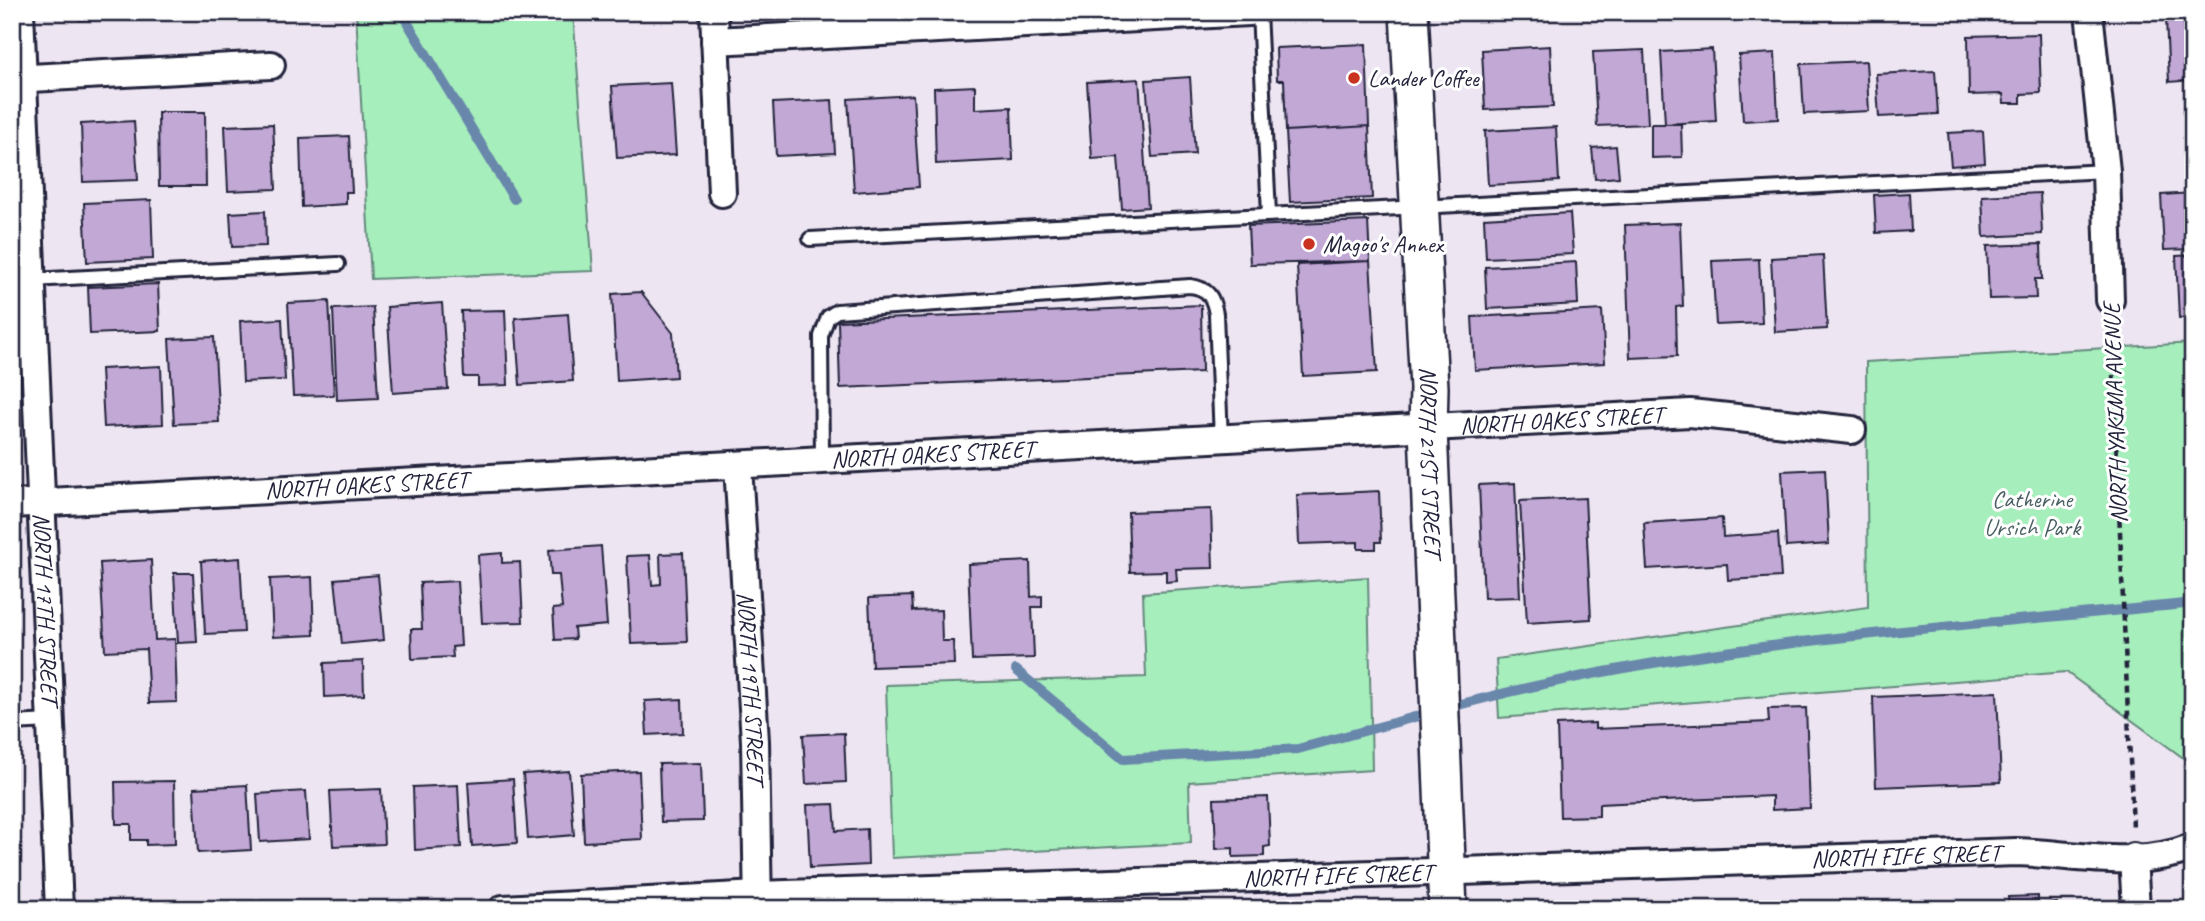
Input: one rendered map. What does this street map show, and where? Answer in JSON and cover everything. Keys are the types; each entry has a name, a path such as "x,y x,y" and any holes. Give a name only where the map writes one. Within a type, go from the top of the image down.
{"main road":[{"name":"NORTH 21ST STREET","path":"1409,12 1429,388 1428,429 1447,909"}],"street":[{"name":"NORTH 17TH STREET","path":"20,12 18,78 21,281 42,502 59,909"},
{"path":"714,12 722,192"},
{"path":"715,41 1249,12"},
{"name":"NORTH YAKIMA AVENUE","path":"2089,12 2106,171 2110,300"},
{"path":"18,78 271,65"},
{"name":"NORTH OAKES STREET","path":"12,504 1690,413 1852,430"},
{"name":"NORTH 19TH STREET","path":"738,466 755,741 758,902"},
{"name":"NORTH FIFE STREET","path":"503,909 758,902 1446,862 2016,852 2078,858 2133,857 2167,855 2193,847"},
{"path":"2133,857 2136,909"}],"lane":[{"path":"1259,12 1269,214"},
{"path":"810,239 2106,171"},
{"path":"21,281 338,264"},
{"path":"822,461 821,336 828,317 837,311 1190,285 1205,289 1213,298 1221,440"},
{"path":"12,723 51,721"}],"path":[{"name":"NORTH YAKIMA AVENUE","path":"2110,300 2132,814"}],"green space":[{"path":"356,12 573,12 593,271 371,279"},
{"name":"Catherine Ursich Park","path":"2193,343 2193,765 2066,672 1499,718 1496,659 1868,607 1866,362"},
{"path":"1368,577 1372,770 1189,782 1191,843 892,858 886,685 1146,677 1143,593"}],"building":[{"path":"79,12 143,12 143,17 79,20"},
{"path":"2193,18 2193,80 2169,82 2166,19"},
{"path":"2039,34 2041,93 2021,94 2021,103 2004,103 2003,94 1969,95 1968,36"},
{"path":"1366,44 1369,126 1286,131 1284,80 1277,80 1276,48"},
{"path":"1550,46 1553,107 1485,110 1482,50"},
{"path":"1712,49 1716,121 1665,124 1661,52"},
{"path":"1644,50 1648,124 1597,126 1593,52"},
{"path":"1775,53 1778,119 1743,121 1739,55"},
{"path":"1866,61 1869,111 1804,114 1801,64"},
{"path":"1935,71 1938,114 1879,117 1876,74"},
{"path":"1190,77 1195,154 1152,157 1146,80"},
{"path":"1139,79 1148,207 1122,209 1118,157 1092,159 1087,82"},
{"path":"671,83 676,155 617,158 612,86"},
{"path":"975,86 975,109 1011,107 1013,160 936,164 934,88"},
{"path":"913,95 919,187 854,192 848,99"},
{"path":"832,100 835,153 776,156 773,103"},
{"path":"158,112 205,112 206,186 159,186"},
{"path":"134,121 138,180 83,182 81,124"},
{"path":"273,124 276,189 228,191 225,126"},
{"path":"1651,124 1681,124 1682,157 1651,158"},
{"path":"1369,126 1372,198 1290,202 1286,131"},
{"path":"1556,127 1559,181 1488,185 1485,131"},
{"path":"1983,131 1985,163 1951,166 1948,133"},
{"path":"349,136 352,192 346,192 346,204 302,207 300,138"},
{"path":"1616,146 1619,177 1595,179 1592,148"},
{"path":"1909,193 1911,231 1876,233 1874,195"},
{"path":"2040,193 2042,234 1984,237 1982,196"},
{"path":"2193,193 2193,249 2164,250 2161,195"},
{"path":"151,200 153,259 87,262 84,203"},
{"path":"265,211 266,246 232,247 230,213"},
{"path":"1570,213 1573,254 1486,258 1484,218"},
{"name":"Magoo's Annex","path":"1368,221 1370,261 1250,264 1248,226"},
{"path":"1680,223 1683,306 1676,307 1677,356 1630,358 1625,225"},
{"path":"2041,244 2042,279 2035,279 2036,298 1989,299 1987,246"},
{"path":"1823,255 1827,329 1775,332 1771,258"},
{"path":"2193,255 2193,317 2179,318 2176,256"},
{"path":"1759,259 1762,323 1716,325 1712,261"},
{"path":"1370,261 1377,372 1303,376 1297,265"},
{"path":"1576,262 1578,304 1487,309 1485,267"},
{"path":"158,284 160,331 90,334 88,287"},
{"path":"641,292 673,333 676,377 617,381 612,294"},
{"path":"329,301 334,395 293,396 288,303"},
{"path":"442,303 448,389 393,393 387,307"},
{"path":"1201,305 1202,372 840,388 838,321"},
{"path":"373,307 378,398 337,400 333,309"},
{"path":"505,310 508,385 478,386 478,377 464,377 461,311"},
{"path":"1602,310 1605,363 1475,370 1472,317"},
{"path":"568,314 573,381 520,385 515,318"},
{"path":"282,319 285,380 243,382 240,321"},
{"path":"214,337 219,422 174,424 169,339"},
{"path":"161,366 163,424 104,427 101,369"},
{"path":"1825,469 1829,544 1786,547 1782,471"},
{"path":"1515,483 1520,597 1484,598 1479,485"},
{"path":"1379,491 1381,542 1376,542 1376,549 1358,549 1358,542 1299,544 1297,495"},
{"path":"1585,498 1591,619 1527,623 1520,501"},
{"path":"1211,509 1213,568 1176,569 1177,581 1166,582 1166,571 1130,572 1128,512"},
{"path":"1722,518 1723,537 1778,533 1781,577 1728,580 1727,564 1647,569 1644,523"},
{"path":"601,546 607,625 574,628 575,639 555,640 553,609 562,608 559,575 551,575 549,550"},
{"path":"502,553 502,563 520,562 523,622 482,623 478,555"},
{"path":"683,553 687,642 631,644 627,556 650,555 652,585 661,584 660,554"},
{"path":"240,558 244,632 205,634 201,561"},
{"path":"151,560 155,640 175,639 177,702 149,703 146,649 105,651 100,563"},
{"path":"1030,561 1031,597 1042,596 1042,607 1032,607 1034,658 972,660 968,564"},
{"path":"174,573 193,573 197,642 178,643"},
{"path":"378,575 384,640 342,644 335,579"},
{"path":"312,577 314,635 273,637 270,579"},
{"path":"457,581 461,646 452,647 453,657 412,659 411,629 422,629 420,583"},
{"path":"912,596 913,611 941,610 942,641 953,641 954,664 872,667 869,598"},
{"path":"363,661 364,695 325,697 324,663"},
{"path":"1997,692 2001,782 1876,787 1873,697"},
{"path":"682,699 683,733 647,735 645,701"},
{"path":"1806,708 1810,808 1772,810 1772,796 1599,804 1599,816 1560,817 1557,725 1595,723 1595,729 1769,722 1768,709"},
{"path":"844,733 846,782 806,784 803,735"},
{"path":"701,763 703,821 661,822 659,764"},
{"path":"569,771 574,835 528,839 523,774"},
{"path":"639,771 642,839 584,842 581,774"},
{"path":"513,779 517,843 472,846 468,782"},
{"path":"174,781 175,844 146,845 146,840 131,840 131,824 116,824 115,782"},
{"path":"247,785 251,850 198,853 194,788"},
{"path":"458,785 461,847 415,850 413,787"},
{"path":"381,789 384,844 333,846 330,791"},
{"path":"306,791 309,839 260,842 257,794"},
{"path":"1268,797 1270,846 1264,847 1264,856 1233,857 1233,848 1216,849 1214,799"},
{"path":"834,804 836,831 867,829 868,865 810,868 807,805"},
{"path":"2038,896 2038,904 2057,903 2057,909 2009,909 2008,897"}],"waterway":[{"path":"401,12 514,199"},
{"path":"1447,708 1538,685 1724,652 1911,630 2193,603"},
{"path":"1016,670 1123,759 1298,749 1433,712"}],"place":[{"name":"Lander Coffee","path":"1354,78"},
{"name":"Magoo's Annex","path":"1309,244"}]}
